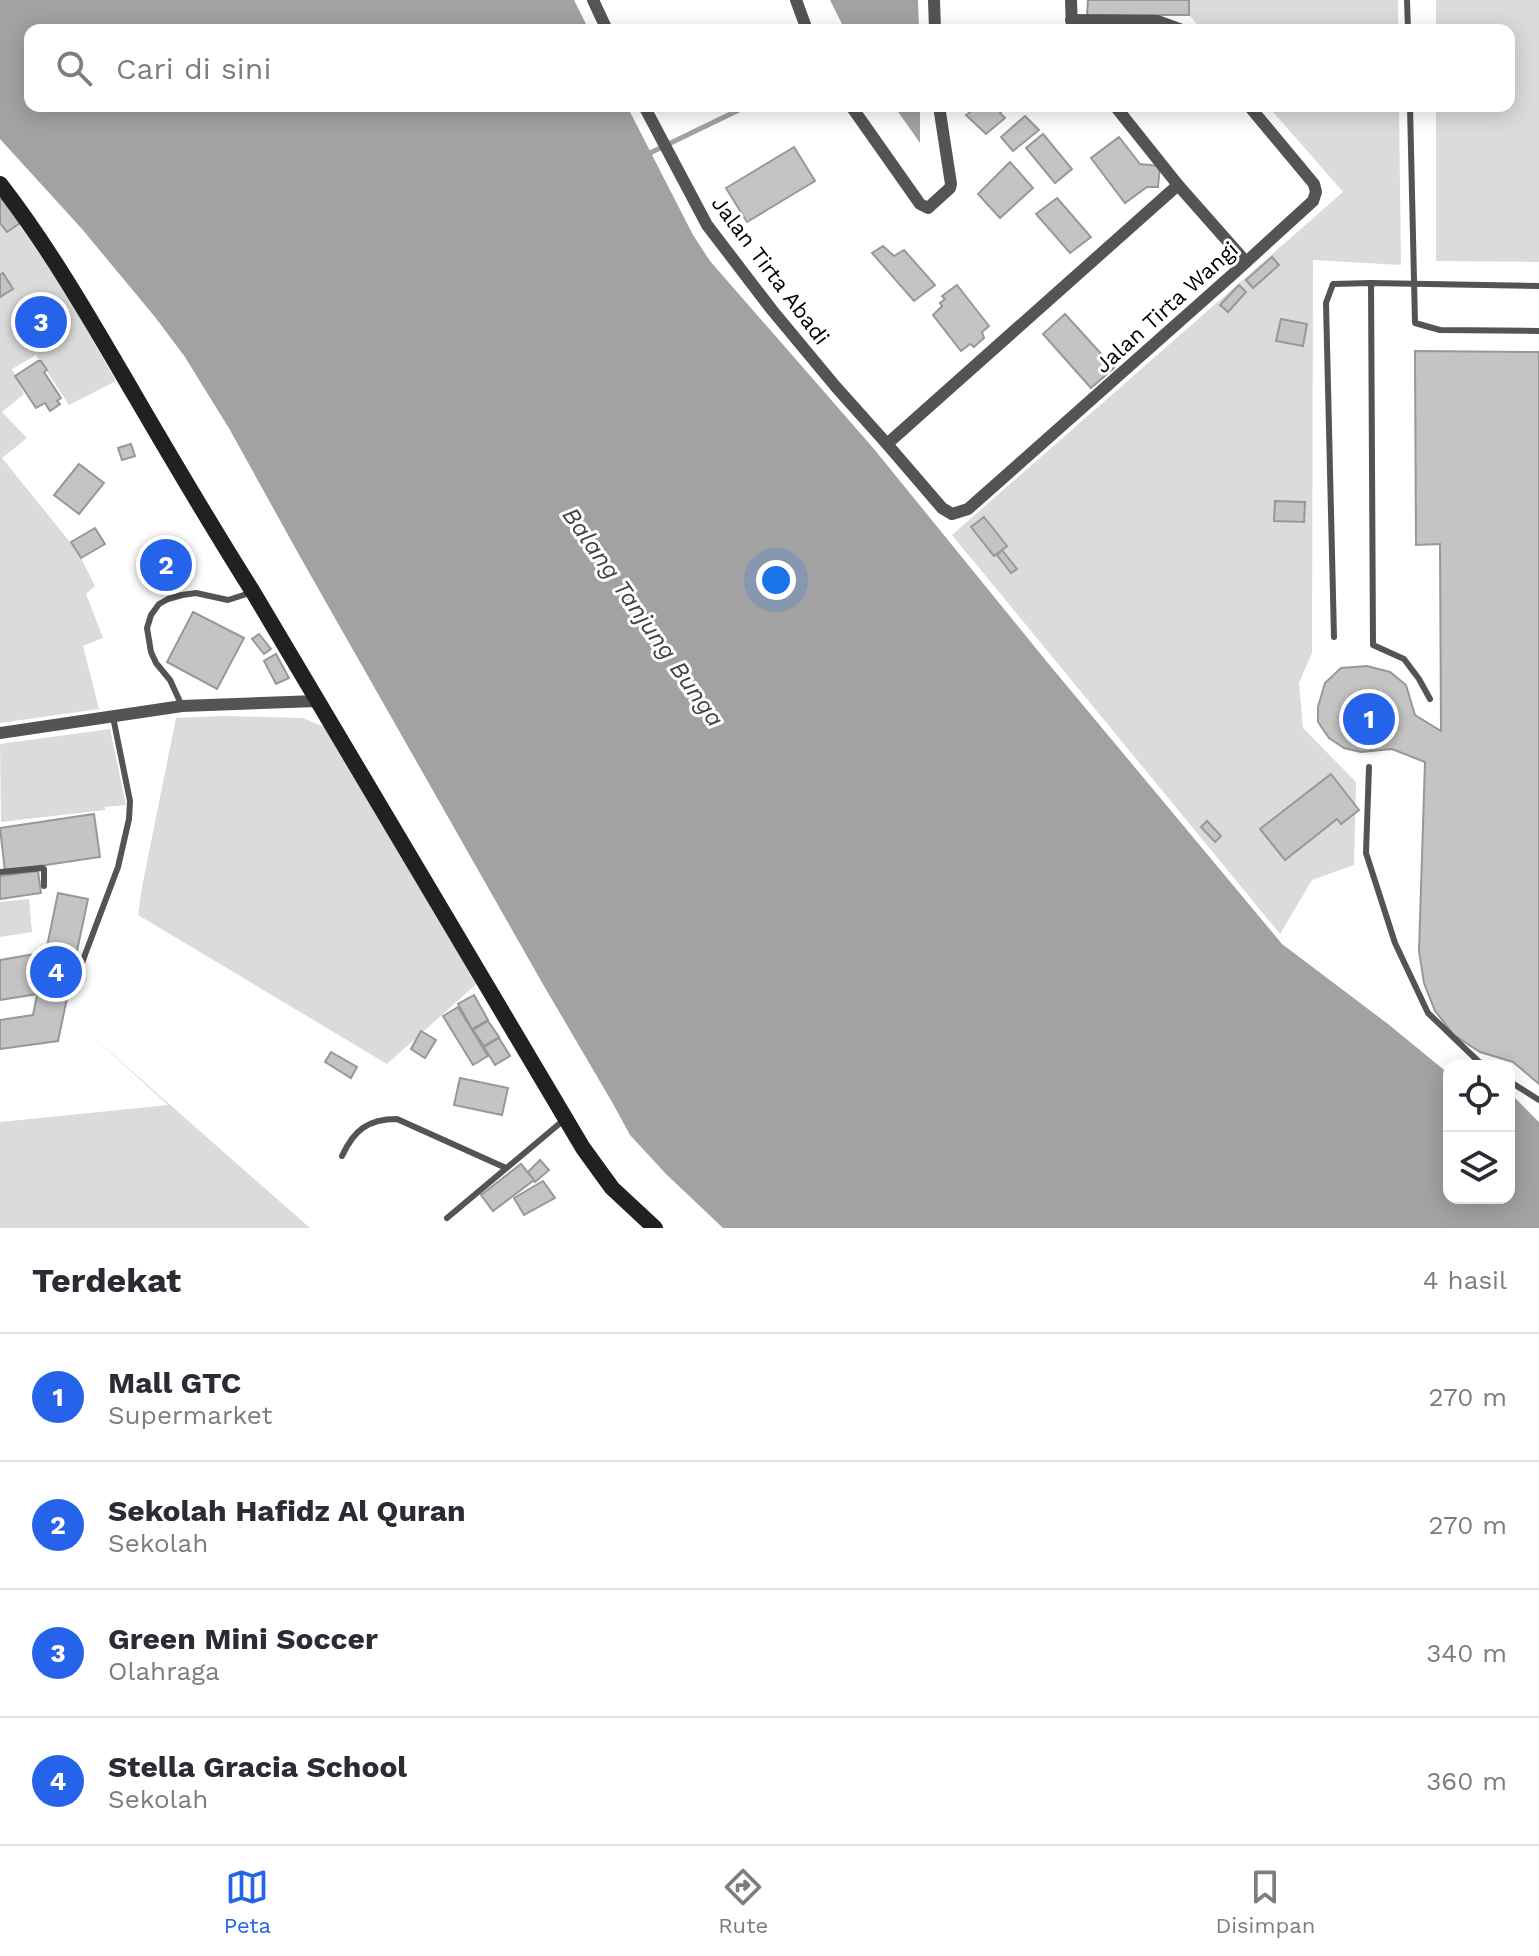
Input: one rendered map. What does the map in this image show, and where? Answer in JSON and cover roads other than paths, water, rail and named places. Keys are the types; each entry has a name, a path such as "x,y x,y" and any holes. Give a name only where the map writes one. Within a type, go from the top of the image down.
{"street":[{"path":"593,0 604,24"},
{"path":"796,0 805,24"},
{"path":"934,0 935,24"},
{"path":"1071,0 1072,24"},
{"path":"1093,24 1157,21 1165,24"},
{"name":"Jalan Tirta Abadi","path":"647,112 707,225 836,387 942,508 952,514"},
{"path":"855,112 920,204 927,208 951,184 940,112"},
{"path":"1120,112 1178,185 1246,262"},
{"name":"Jalan Tirta Wangi","path":"952,514 968,509 1313,201 1316,192 1309,177 1254,112"},
{"path":"0,184 73,289 583,1148 612,1188 655,1228"},
{"path":"887,444 1178,185"},
{"path":"0,733 182,706 317,701"}],"lane":[{"path":"1407,0 1408,24"},
{"path":"1410,112 1415,323 1440,330 1539,331"},
{"path":"1371,283 1373,645 1404,659 1430,699"},
{"path":"1334,637 1326,303 1333,284 1539,286"},
{"path":"182,706 170,680 151,652 147,628 151,615 159,604 182,595 196,593 228,600 253,592"},
{"path":"80,968 118,867 129,819 130,801 113,717"},
{"path":"1369,767 1366,853 1395,943 1428,1013 1477,1060"},
{"path":"0,872 42,868 44,886"},
{"path":"1515,1085 1539,1100"},
{"path":"342,1156 349,1141 360,1129 381,1119 397,1119 506,1168"},
{"path":"447,1218 565,1119"}],"water":[{"name":"Balang Tanjung Bunga","path":"0,0 574,0 586,24 24,24 24,112 630,112 693,235 710,261 874,449 1282,944 1443,1069 1443,1204 1515,1204 1515,1098 1539,1122 1539,1228 723,1228 630,1135 230,430 185,357 82,229 0,139"},
{"path":"830,0 918,0 919,24 842,24"},
{"path":"898,112 920,112 920,143"}],"waterway":[{"path":"650,153 735,112"}],"place":[{"name":"Green Mini Soccer","path":"41,322"},
{"name":"Sekolah Hafidz Al Quran","path":"166,565"},
{"name":"Mall GTC","path":"1369,719"},
{"name":"Stella Gracia School","path":"56,972"}]}
